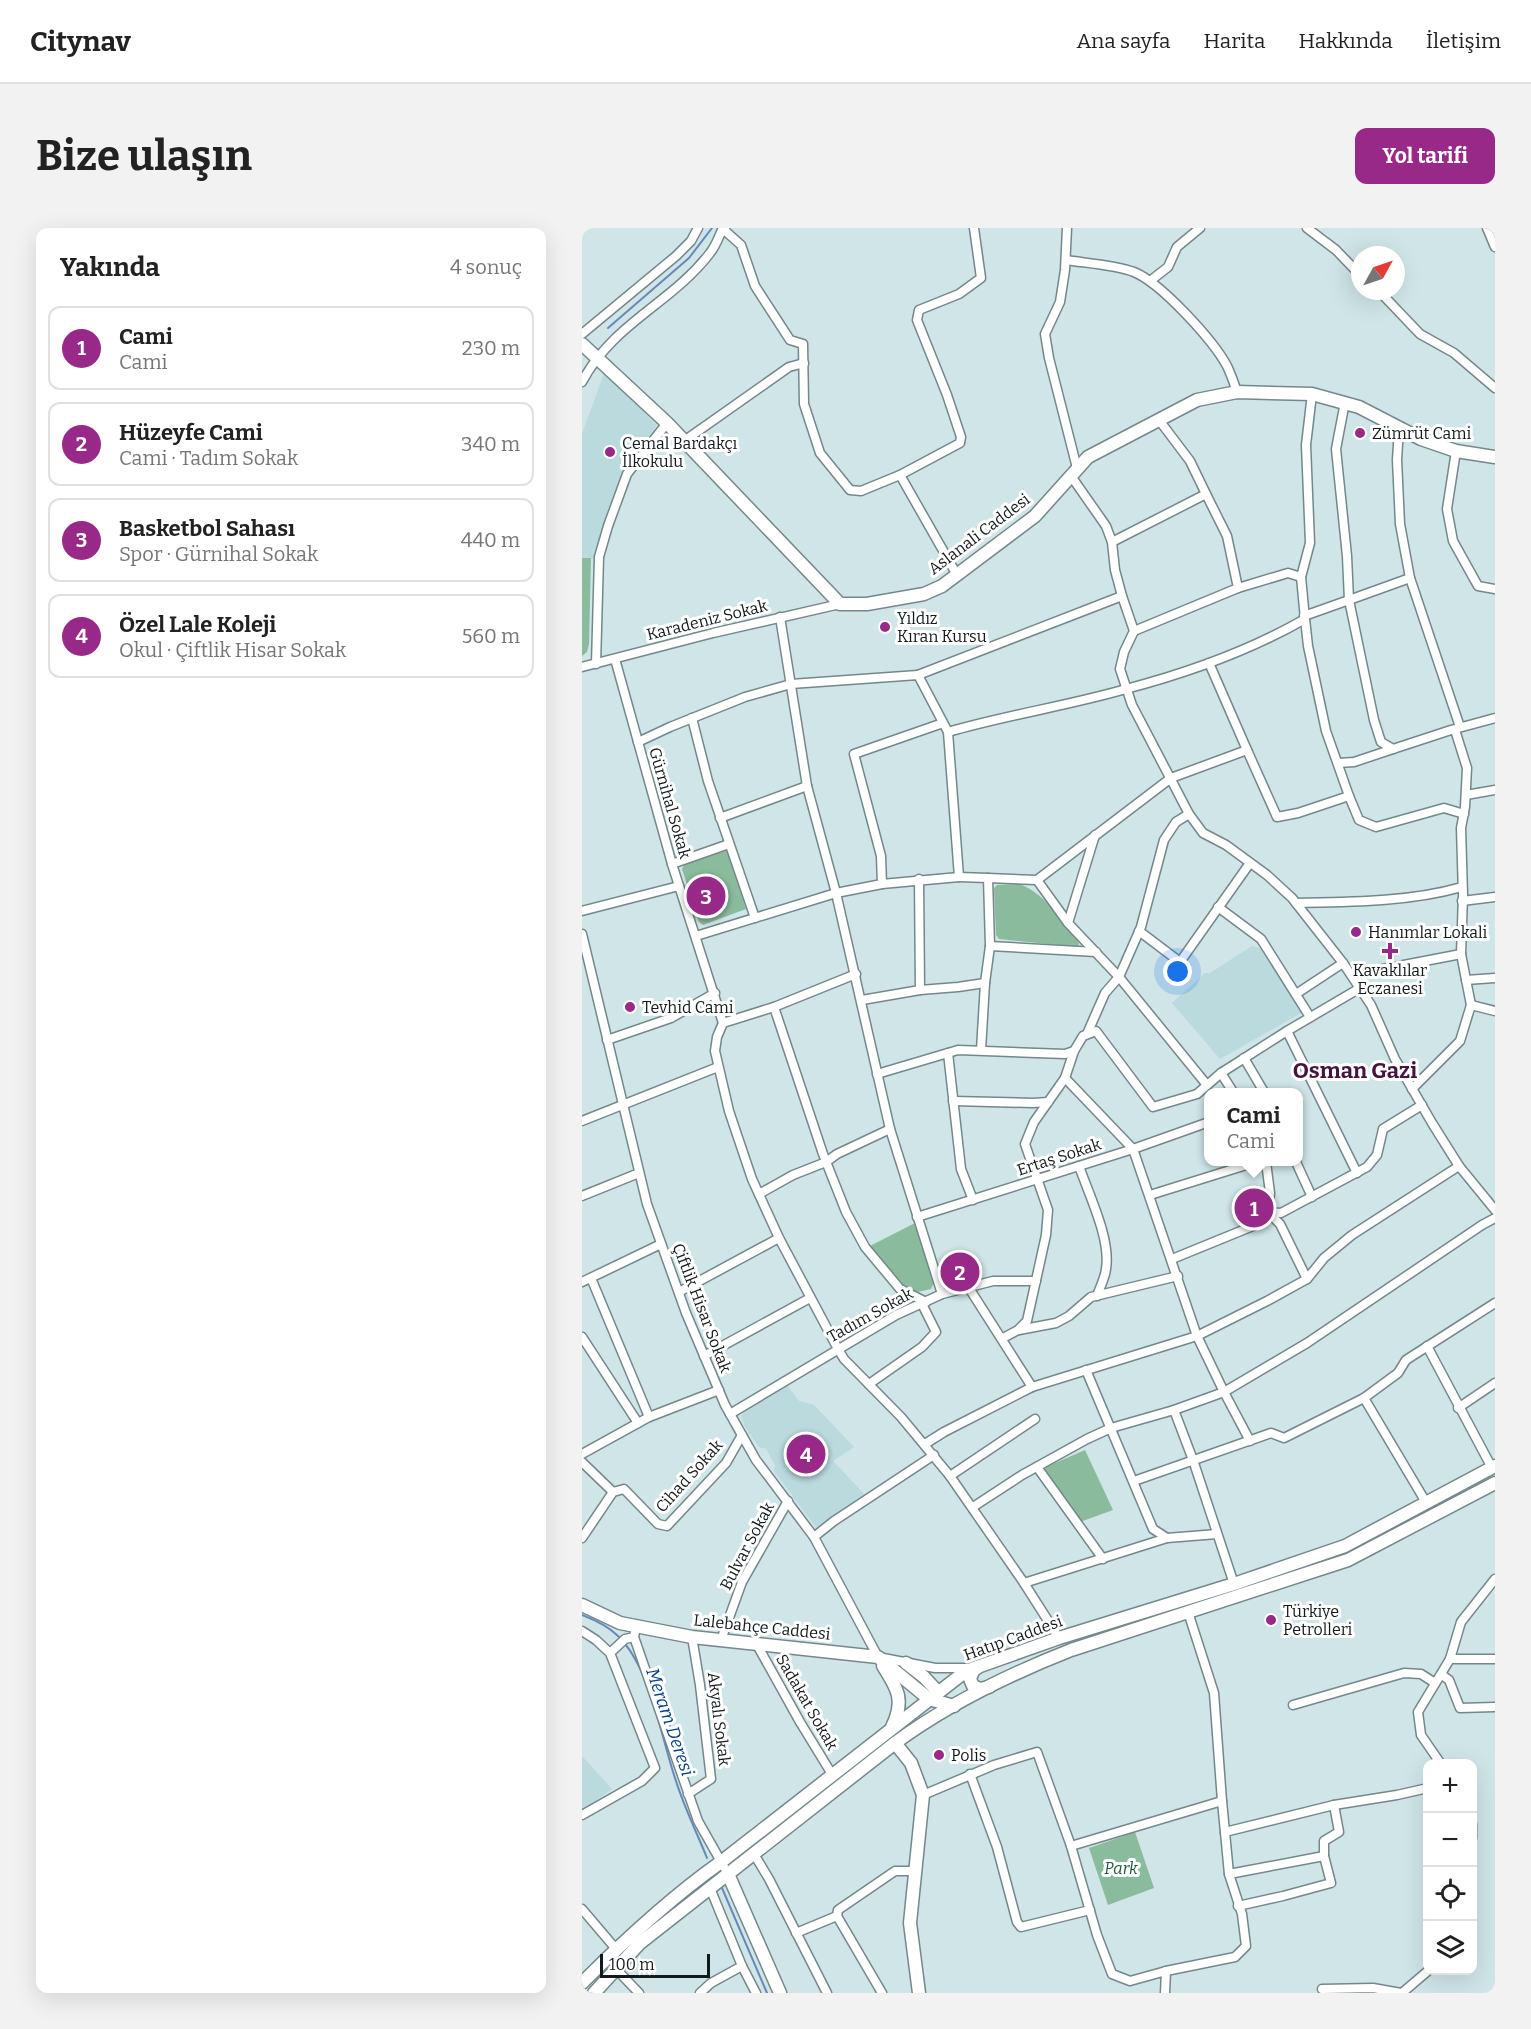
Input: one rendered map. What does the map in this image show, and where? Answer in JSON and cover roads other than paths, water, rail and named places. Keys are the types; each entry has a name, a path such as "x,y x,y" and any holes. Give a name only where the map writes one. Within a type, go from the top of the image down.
{"main road":[{"path":"582,344 667,423 840,604"},
{"name":"Aslanali Caddesi","path":"840,604 867,604 924,594 942,586 1035,516 1088,457 1197,400 1237,392 1312,394 1359,407 1421,439 1456,451 1495,457"},
{"name":"Hatıp Caddesi","path":"582,1983 616,1949 688,1885 722,1863 933,1695 977,1666 1345,1546 1493,1467"},
{"name":"Hatıp Caddesi","path":"594,1993 640,1942 895,1743 954,1706 1036,1664 1071,1650 1348,1560 1495,1483"},
{"name":"Lalebahçe Caddesi","path":"582,1605 620,1623 631,1634 692,1637 878,1657"},
{"path":"878,1657 933,1695 954,1706"},
{"path":"878,1657 895,1684 900,1700 898,1713 890,1730"},
{"path":"906,1663 924,1677 933,1695"},
{"path":"977,1666 970,1679 973,1686 980,1689 990,1687"},
{"path":"895,1743 910,1763 923,1795 910,1923 919,1993"},
{"path":"728,1874 780,1993"}],"street":[{"path":"582,334 676,256 691,241 698,228"},
{"path":"582,382 612,340 636,318 682,284 711,252 724,228 741,245 755,286 790,340 803,344 804,404 820,453 850,490 861,491 900,475 960,443 961,437 947,394 917,321 919,310 959,294 981,278 974,228"},
{"path":"1067,228 1066,260 1060,303 1045,334 1074,472 1106,526 1112,542 1115,570 1134,631"},
{"path":"1149,281 1168,267 1177,248 1200,228"},
{"path":"1307,228 1336,250 1351,266"},
{"path":"1486,228 1495,247"},
{"path":"1066,260 1133,272 1149,281 1203,334 1227,366 1237,392"},
{"path":"1388,300 1420,334 1454,353 1495,388"},
{"path":"684,441 789,367 804,363"},
{"path":"1312,394 1306,445 1310,543 1301,577 1304,617 1326,731 1349,796 1359,820 1376,828 1444,808 1464,814"},
{"path":"1345,402 1336,449 1349,600 1374,720 1381,742 1393,749"},
{"path":"1159,420 1190,461 1227,536 1238,588"},
{"path":"596,664 599,557 605,536 627,474 667,423"},
{"path":"1399,428 1397,460 1400,524 1410,578 1467,768 1461,828 1461,954 1472,1005 1460,1041 1412,1089"},
{"path":"1456,451 1447,509 1453,541 1478,586 1495,589"},
{"path":"900,475 957,575"},
{"path":"1112,542 1206,494"},
{"path":"1301,577 1288,573 1238,588 1134,631 1124,652 1120,669 1132,705 1189,814 1203,833 1226,844 1267,875 1296,903 1343,963 1371,1005 1395,1059 1459,1166 1495,1210"},
{"path":"948,732 990,720 1127,689 1209,663 1287,629 1304,617 1410,578"},
{"path":"638,742 745,697 791,684 918,675 1122,596"},
{"name":"Karadeniz Sokak","path":"582,667 840,604"},
{"path":"780,617 807,786 856,974 890,1129 942,1294"},
{"name":"Gürnihal Sokak","path":"615,659 672,864 723,1023"},
{"path":"1209,663 1277,817 1298,813 1349,796"},
{"path":"918,675 948,732 959,877"},
{"path":"692,718 708,781 755,918"},
{"path":"1338,763 1354,762 1495,718"},
{"path":"882,884 881,856 854,754 943,723"},
{"path":"696,936 836,892 882,884 959,877 1037,880 1171,778 1247,750"},
{"path":"720,818 807,786"},
{"path":"1466,795 1495,790"},
{"path":"1088,1034 1105,993 1119,977 1139,931 1164,840 1176,822 1189,814"},
{"path":"1068,923 1095,835"},
{"path":"672,864 729,844"},
{"path":"1139,931 1180,962 1250,863"},
{"path":"981,1050 990,946 988,878"},
{"path":"919,879 920,990"},
{"path":"1037,880 1068,923 1119,977 1207,1085"},
{"path":"582,911 679,886"},
{"path":"1296,903 1341,903 1417,896 1462,887"},
{"path":"1462,901 1495,897"},
{"path":"1218,907 1261,939 1310,1017"},
{"name":"Çiftlik Hisar Sokak","path":"582,934 647,1204 704,1356 730,1414 756,1460 814,1537 878,1657"},
{"path":"990,946 1096,952"},
{"path":"1352,975 1461,954"},
{"path":"1296,994 1343,963"},
{"path":"856,974 774,1007 723,1023 717,1037 715,1051 729,1111 759,1194 778,1238 844,1359 934,1455 973,1507 1059,1638"},
{"path":"1466,980 1495,978"},
{"path":"862,1000 920,990 985,983"},
{"path":"1003,1338 1018,1330 1027,1321 1046,1235 1048,1209 1025,1144 1034,1122 1065,1078 1074,1051 1083,1036 1096,1031 1153,1107 1197,1094 1221,1073 1244,1058 1360,988"},
{"path":"607,1040 671,1018 715,993"},
{"path":"1472,1005 1495,1011"},
{"path":"774,1007 826,1162 846,1212 865,1247 900,1289 924,1303 936,1332 922,1347 868,1384"},
{"path":"1287,1031 1357,1173"},
{"path":"877,1074 958,1050 1065,1054 1074,1051"},
{"path":"948,1053 961,1169 973,1200"},
{"path":"1244,1058 1262,1088"},
{"path":"582,1121 718,1067"},
{"path":"1221,1073 1230,1088"},
{"path":"1065,1078 1133,1149 1197,1336 1250,1441"},
{"path":"952,1101 1033,1104 1048,1102"},
{"path":"1268,1212 1281,1213 1367,1167 1377,1155 1383,1129 1422,1105"},
{"name":"Ertaş Sokak","path":"917,1217 1133,1149 1204,1124"},
{"path":"759,1194 793,1175 826,1162 837,1154 890,1129"},
{"path":"1079,1166 1103,1231 1107,1250 1106,1269 1097,1296"},
{"path":"1150,1195 1241,1166"},
{"path":"1172,1259 1253,1226 1268,1216 1270,1193 1267,1166"},
{"path":"1298,1166 1312,1197"},
{"path":"925,1444 1032,1387 1197,1336 1307,1279 1324,1258 1352,1235 1459,1166"},
{"path":"582,1196 639,1173"},
{"path":"1268,1212 1280,1224 1307,1279"},
{"path":"973,1507 1036,1467 1111,1428 1174,1410 1224,1392 1307,1343 1495,1218"},
{"path":"679,1292 778,1238"},
{"path":"649,1417 586,1280 661,1244"},
{"path":"1018,1330 1056,1323 1069,1316 1091,1297 1178,1276"},
{"name":"Tadım Sokak","path":"730,1414 896,1316 942,1294 993,1281 1036,1281"},
{"path":"969,1288 1003,1338 1032,1387"},
{"path":"704,1356 810,1298"},
{"path":"1134,1481 1272,1433 1284,1437 1364,1398 1398,1373 1406,1360 1495,1303"},
{"path":"582,1337 638,1423"},
{"path":"1428,1346 1458,1408 1493,1467"},
{"path":"1086,1370 1153,1529 1167,1538"},
{"path":"1458,1408 1495,1383"},
{"path":"582,1454 649,1417 719,1390"},
{"path":"1364,1398 1427,1504"},
{"path":"1174,1410 1234,1584"},
{"path":"950,1476 1035,1419"},
{"name":"Cihad Sokak","path":"613,1492 624,1489 658,1524 667,1526 726,1463 742,1435"},
{"path":"814,1537 834,1521 934,1455"},
{"path":"582,1462 613,1492 582,1538"},
{"path":"1036,1467 1103,1559"},
{"name":"Bulvar Sokak","path":"721,1640 742,1582 788,1501"},
{"path":"1024,1583 1167,1538 1217,1534"},
{"path":"1438,1759 1421,1735 1418,1712 1450,1659 1461,1622 1492,1588 1495,1579"},
{"path":"923,1795 970,1774 1037,1752 1113,1974 1130,1981 1235,1957 1246,1946 1242,1914 1229,1875 1214,1694 1188,1612"},
{"path":"582,1631 612,1651 655,1768 642,1781 582,1815"},
{"path":"612,1651 631,1634 698,1821 728,1874"},
{"name":"Akyalı Sokak","path":"688,1794 711,1779 692,1637"},
{"name":"Sadakat Sokak","path":"756,1643 833,1776"},
{"path":"878,1657 935,1668 977,1666"},
{"path":"1450,1659 1495,1659"},
{"path":"1293,1705 1404,1673 1421,1674 1435,1683"},
{"path":"1442,1675 1449,1680 1461,1708 1495,1707"},
{"path":"970,1774 997,1847 1017,1922 1021,1927 1090,1910"},
{"path":"1225,1832 1334,1805 1423,1789"},
{"path":"1071,1846 1222,1801"},
{"path":"1238,1906 1331,1883 1324,1856 1324,1841 1339,1832 1334,1805"},
{"path":"754,1854 827,1993"},
{"path":"1229,1875 1324,1856"},
{"path":"882,1993 837,1916 838,1910 896,1871 916,1870"},
{"path":"710,1888 756,1993"},
{"path":"582,1909 616,1949"},
{"path":"796,1933 837,1916"},
{"path":"700,1993 711,1983 742,1965"},
{"path":"616,1969 639,1993"},
{"path":"1165,1993 1166,1971"},
{"path":"1322,1989 1373,1988 1401,1993 1424,1975"}],"waterway":[{"name":"Meram Deresi","path":"608,328 689,258 712,228"},
{"name":"Meram Deresi","path":"582,1615 614,1632 639,1666 654,1704 679,1791 707,1858"},
{"name":"Meram Deresi","path":"722,1888 767,1993"}],"place":[{"name":"Zümrüt Cami","path":"1360,433"},
{"name":"Cemal Bardakçı İlkokulu","path":"610,452"},
{"name":"Yıldız Kıran Kursu","path":"885,627"},
{"name":"Basketbol Sahası","path":"706,896"},
{"name":"Hanımlar Lokali","path":"1356,932"},
{"name":"Kavaklılar Eczanesi","path":"1390,951"},
{"name":"Tevhid Cami","path":"630,1007"},
{"name":"Cami","path":"1254,1208"},
{"name":"Hüzeyfe Cami","path":"960,1272"},
{"name":"Özel Lale Koleji","path":"806,1454"},
{"name":"Türkiye Petrolleri","path":"1271,1620"},
{"name":"Polis","path":"939,1755"}],"district":[{"name":"Osman Gazi","path":"1355,1070"}],"park label":[{"name":"Park","path":"1121,1868"}]}
